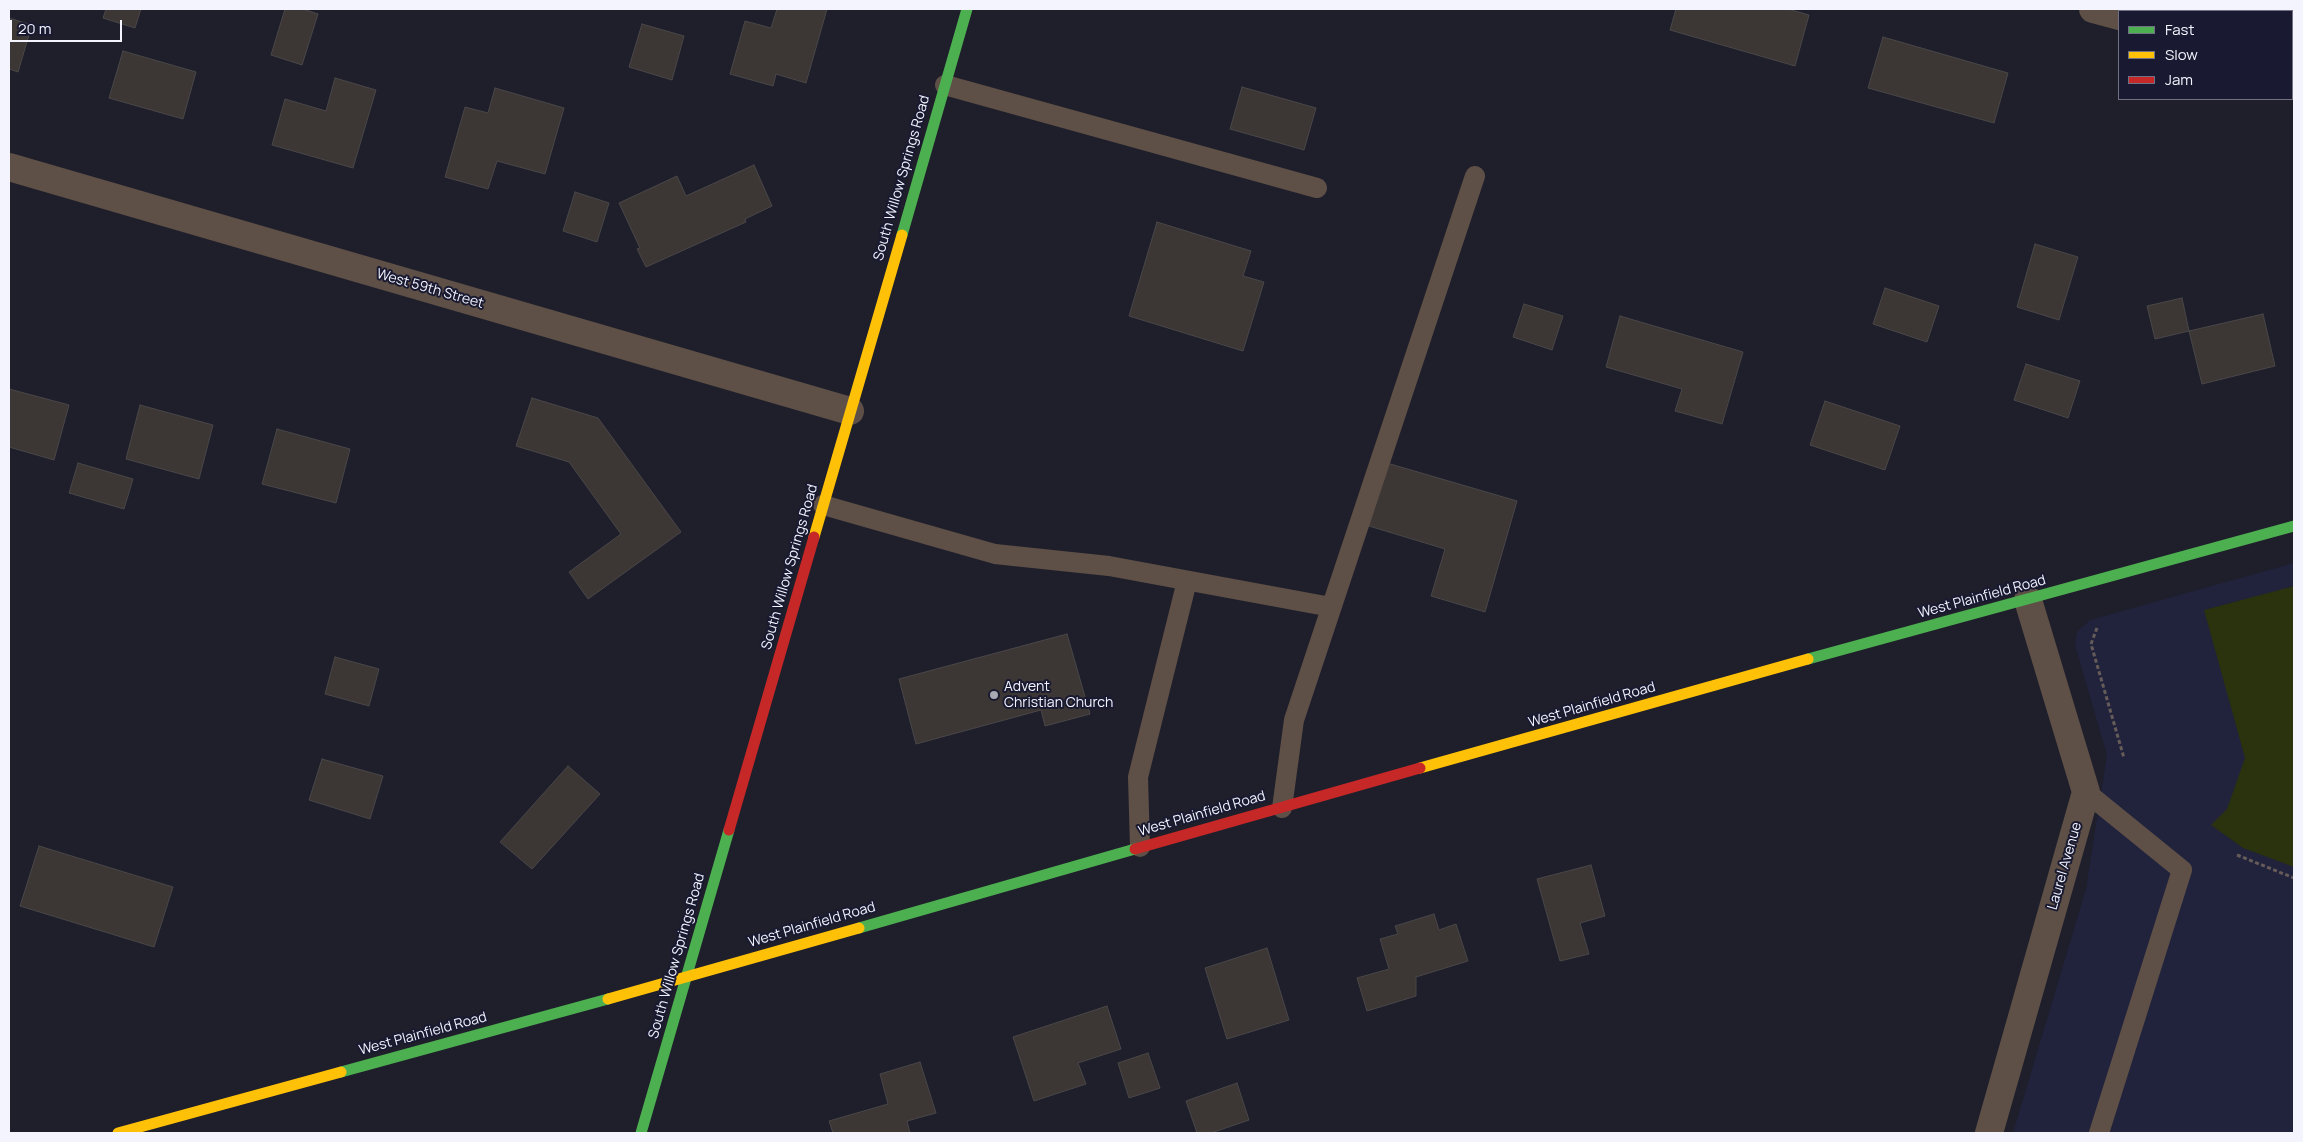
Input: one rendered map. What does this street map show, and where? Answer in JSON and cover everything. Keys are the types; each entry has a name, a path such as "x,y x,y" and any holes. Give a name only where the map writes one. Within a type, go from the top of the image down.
{"main road":[{"name":"South Willow Springs Road","path":"641,1133 967,9"},
{"name":"West Plainfield Road","path":"118,1133 686,978 1140,847 1787,665 2294,526"}],"street":[{"path":"2093,9 2118,16"},
{"name":"West 59th Street","path":"9,167 850,411"},
{"path":"2028,600 2086,792"},
{"name":"Laurel Avenue","path":"1989,1133 2086,792"}],"lane":[{"path":"945,85 1316,188"},
{"path":"1282,808 1294,720 1474,176"},
{"path":"823,505 995,554 1109,566 1331,607"},
{"path":"1140,847 1138,777 1187,581"},
{"path":"2086,792 2182,870 2099,1133"}],"path":[{"path":"2097,628 2091,644 2124,758"},
{"path":"2237,855 2294,878"}],"shaded area":[{"path":"2294,563 2294,1133 2013,1133 2086,889 2107,755 2075,645 2077,632 2090,620"}],"green space":[{"path":"2294,586 2294,867 2243,848 2211,825 2227,809 2245,758 2204,610"}],"building":[{"path":"106,9 141,9 135,28 103,18"},
{"path":"285,9 303,9 318,14 302,65 271,55"},
{"path":"777,9 827,9 806,83 776,74 773,86 730,74 745,21 771,28"},
{"path":"1676,9 1788,9 1809,15 1795,66 1670,30"},
{"path":"9,18 32,25 18,72 9,69"},
{"path":"642,24 684,36 672,80 629,67"},
{"path":"1883,37 2008,73 1994,123 1868,88"},
{"path":"123,51 196,72 183,119 109,98"},
{"path":"335,78 376,90 353,168 272,145 285,99 326,111"},
{"path":"1242,87 1316,108 1304,150 1230,129"},
{"path":"495,88 564,108 545,174 497,161 488,189 445,177 465,107 488,113"},
{"path":"754,165 772,206 745,219 746,222 646,267 637,249 640,248 619,203 677,176 686,196"},
{"path":"575,192 609,203 597,242 563,231"},
{"path":"1157,222 1251,251 1243,276 1264,282 1243,351 1129,316"},
{"path":"2035,244 2078,257 2059,320 2017,307"},
{"path":"1885,288 1939,306 1927,342 1873,324"},
{"path":"2182,298 2189,331 2155,339 2147,306"},
{"path":"1524,304 1563,316 1552,350 1513,337"},
{"path":"2263,314 2275,366 2202,384 2189,331"},
{"path":"1620,316 1743,352 1722,424 1675,411 1682,389 1606,367"},
{"path":"2026,364 2080,381 2068,418 2014,400"},
{"path":"9,389 69,405 54,460 9,447"},
{"path":"532,398 598,418 681,532 588,599 569,572 621,534 569,462 516,446"},
{"path":"1825,401 1900,426 1885,470 1810,445"},
{"path":"140,405 213,425 199,479 126,459"},
{"path":"277,429 350,449 336,503 262,484"},
{"path":"78,463 133,479 124,509 69,493"},
{"path":"1387,463 1517,501 1485,612 1431,596 1445,549 1369,526"},
{"name":"Advent Christian Church","path":"1067,634 1090,714 1045,726 1041,710 916,744 899,679"},
{"path":"335,657 379,669 369,706 325,694"},
{"path":"322,759 383,776 370,819 309,800"},
{"path":"568,766 600,794 532,869 500,842"},
{"path":"39,846 173,887 154,947 20,906"},
{"path":"1591,865 1605,916 1580,923 1589,954 1560,961 1537,879"},
{"path":"1434,914 1439,930 1456,924 1468,961 1416,977 1416,996 1367,1011 1357,978 1389,969 1380,939 1398,934 1395,926"},
{"path":"1267,948 1289,1020 1227,1039 1205,968"},
{"path":"1107,1006 1121,1049 1078,1063 1086,1084 1034,1101 1013,1037"},
{"path":"1148,1053 1160,1088 1129,1098 1118,1063"},
{"path":"920,1062 936,1113 907,1121 910,1133 833,1133 829,1121 888,1104 880,1074"},
{"path":"1237,1083 1249,1120 1211,1133 1197,1133 1186,1101"}],"traffic: fast":[{"path":"902,235 967,9"},
{"path":"1808,659 2294,526"},
{"path":"641,1133 729,830"},
{"path":"859,928 1135,849"},
{"path":"341,1072 608,999"}],"traffic: slow":[{"path":"814,537 902,235"},
{"path":"1420,768 1808,659"},
{"path":"608,999 859,928"},
{"path":"118,1133 341,1072"}],"traffic: jam":[{"path":"729,830 814,537"},
{"path":"1135,849 1420,768"}],"place":[{"name":"Advent Christian Church","path":"994,695"}]}
